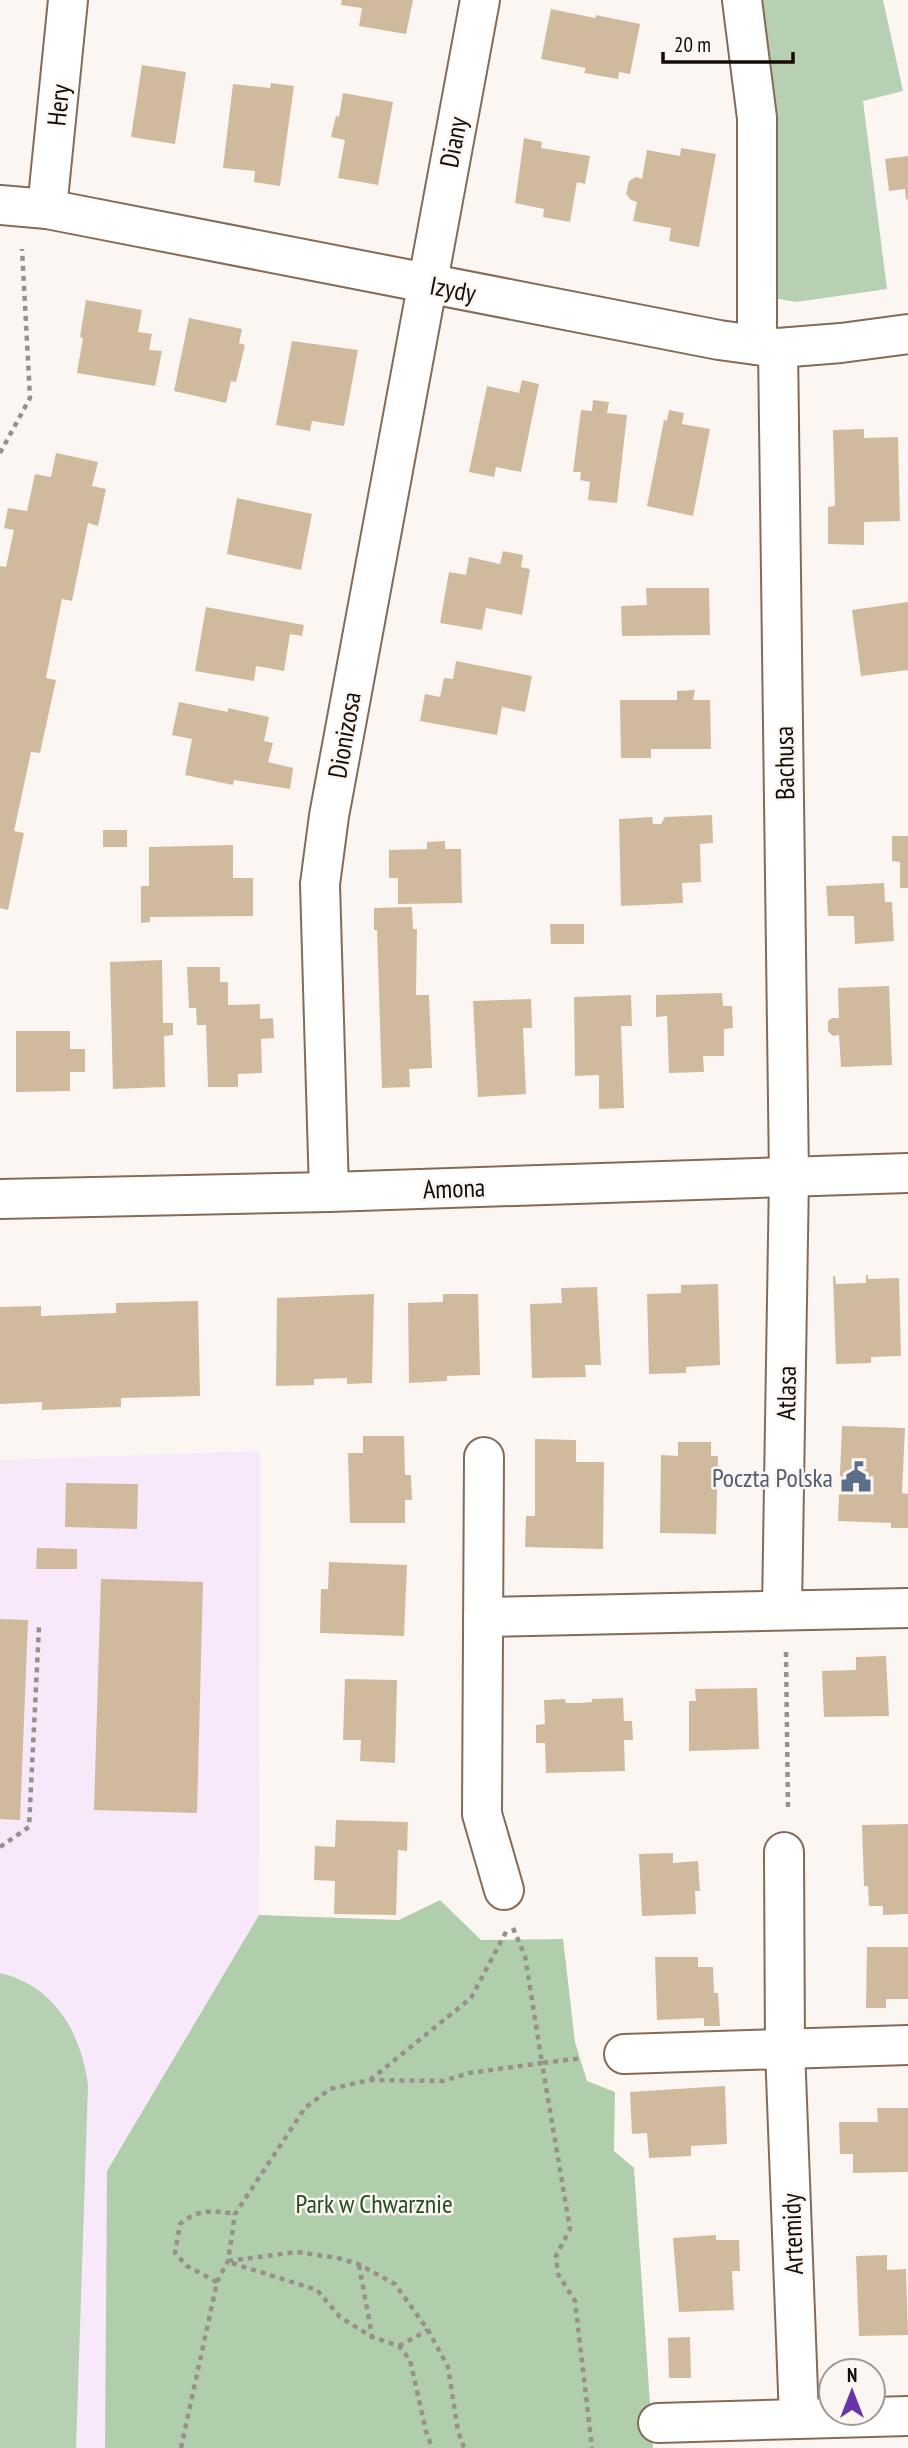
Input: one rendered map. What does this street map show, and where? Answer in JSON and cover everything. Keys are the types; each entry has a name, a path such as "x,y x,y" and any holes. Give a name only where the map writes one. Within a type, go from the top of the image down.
{"street":[{"name":"Hery","path":"47,209 68,0"},
{"name":"Diany","path":"427,284 480,0"},
{"name":"Bachusa","path":"742,0 757,118 768,347 789,1177"},
{"name":"Izydy","path":"0,205 47,209 719,340 768,347 841,343 908,334"},
{"name":"Dionizosa","path":"329,1192 320,884 331,802 427,284"},
{"name":"Amona","path":"0,1199 329,1192 908,1173"},
{"name":"Atlasa","path":"782,1609 789,1177"},
{"path":"484,1457 482,1814 507,1906"},
{"path":"483,1617 908,1608"},
{"name":"Artemidy","path":"786,1833 785,2049 799,2418"},
{"path":"624,2054 908,2045"},
{"path":"658,2423 908,2416"}],"path":[{"path":"0,453 30,398 22,245"},
{"path":"782,1609 786,1643 786,1833"},
{"path":"0,1847 29,1827 39,1627"},
{"path":"370,2080 471,1998 507,1906"},
{"path":"525,1956 570,2229 556,2256 558,2274 576,2301 592,2448"},
{"path":"181,2448 217,2282 228,2261 235,2214 304,2108 330,2089 370,2080 443,2081 469,2073 624,2054"},
{"path":"217,2282 187,2266 175,2253 180,2224 202,2211 235,2214"},
{"path":"228,2261 298,2252 359,2264 395,2284 428,2330 447,2367 458,2431 464,2448"},
{"path":"228,2261 317,2290 340,2317 372,2337 399,2346 410,2360 432,2448"},
{"path":"359,2264 372,2337"},
{"path":"399,2346 428,2330"}],"shaded area":[{"path":"260,1451 259,1915 107,2171 105,2448 0,2448 0,1460"}],"green space":[{"path":"762,0 883,0 903,91 863,101 887,289 796,302 774,298 775,123"},
{"name":"Park w Chwarznie","path":"440,1900 481,1940 563,1939 575,2042 587,2081 615,2092 614,2151 634,2168 653,2448 105,2448 107,2171 259,1915 399,1920"},
{"path":"0,1973 19,1979 36,1989 62,2014 79,2047 88,2085 76,2448 0,2448"}],"building":[{"path":"342,0 413,0 406,34 359,26 362,8 341,5"},
{"path":"551,9 640,24 630,74 619,72 618,79 584,73 586,68 541,59"},
{"path":"142,65 186,72 175,144 131,137"},
{"path":"271,83 294,86 280,186 254,182 255,171 223,168 233,84 270,88"},
{"path":"343,93 393,102 378,185 338,178 345,140 331,137 336,116 339,117"},
{"path":"524,138 542,142 541,148 590,156 585,184 577,182 570,222 543,217 544,209 515,203"},
{"path":"681,148 716,154 699,247 669,241 671,228 633,221 637,202 626,194 629,181 636,177 642,179 647,150 680,156"},
{"path":"908,156 906,200 905,189 889,191 885,159"},
{"path":"86,300 142,310 138,332 152,334 149,350 162,351 155,386 77,373"},
{"path":"189,318 242,329 239,343 245,345 236,382 231,381 226,403 174,391"},
{"path":"292,341 358,350 344,426 312,421 310,431 276,425"},
{"path":"522,380 539,384 521,472 496,467 494,477 469,472 487,386 519,393"},
{"path":"593,400 609,402 607,413 627,415 617,503 588,500 590,482 580,480 581,472 573,472 581,410 592,411"},
{"path":"669,410 684,413 682,424 710,429 693,516 647,506 664,420 667,421"},
{"path":"864,429 864,438 898,437 900,521 864,522 864,545 828,544 828,507 835,506 833,430"},
{"path":"56,453 98,462 92,486 106,489 98,526 88,523 72,601 62,599 46,678 56,680 40,753 31,752 14,831 24,833 8,910 0,908 0,566 6,567 14,530 4,528 8,508 27,511 35,474 51,477"},
{"path":"237,498 312,514 301,570 227,554"},
{"path":"503,551 523,555 521,567 530,569 522,615 486,608 482,630 440,623 449,572 466,575 469,557 500,564"},
{"path":"646,588 709,588 710,635 622,636 621,606 647,605"},
{"path":"908,602 908,670 861,676 852,610"},
{"path":"206,607 304,625 302,636 290,634 284,671 256,666 254,681 195,671"},
{"path":"456,661 532,676 525,712 502,707 497,735 420,721 425,694 440,697 444,678 453,679"},
{"path":"695,690 693,700 710,700 711,749 651,749 651,758 621,758 620,700 677,700 677,691"},
{"path":"179,702 228,712 228,708 269,717 264,741 273,743 268,762 293,768 290,789 234,780 233,785 185,775 192,739 172,735"},
{"path":"712,815 713,843 700,844 701,882 682,883 683,903 621,906 619,819 652,817 653,824 661,824 665,817"},
{"path":"103,830 127,830 127,847 103,847"},
{"path":"892,836 908,836 908,888 900,888 900,862 892,861"},
{"path":"445,841 445,849 461,849 462,903 398,904 398,878 389,878 389,850 427,849 427,842"},
{"path":"233,845 233,878 253,878 253,916 150,917 150,922 141,923 141,886 149,886 149,847"},
{"path":"884,883 885,902 892,902 894,941 855,944 854,916 828,916 826,886"},
{"path":"412,907 413,929 417,929 416,995 429,995 432,1068 409,1069 410,1087 382,1088 374,908"},
{"path":"550,924 584,924 584,944 551,944"},
{"path":"162,960 163,1023 173,1023 173,1035 164,1036 165,1087 113,1089 110,962"},
{"path":"187,967 220,967 220,982 228,982 228,1005 260,1004 260,1019 273,1018 274,1038 261,1039 262,1073 238,1074 238,1087 208,1087 206,1025 197,1025 196,1008 189,1008"},
{"path":"889,986 892,1065 841,1067 839,1035 833,1036 828,1031 828,1021 839,1018 838,988"},
{"path":"722,993 723,1006 732,1006 733,1028 724,1029 724,1056 703,1056 704,1072 669,1073 667,1016 656,1017 656,995"},
{"path":"631,995 632,1026 621,1026 624,1108 599,1109 599,1075 575,1076 574,997"},
{"path":"531,999 532,1028 523,1028 526,1094 478,1097 473,1001"},
{"path":"16,1031 70,1031 70,1049 85,1049 85,1072 70,1072 70,1091 16,1092"},
{"path":"866,1275 868,1279 899,1278 901,1356 871,1357 871,1363 836,1364 833,1276 836,1284 866,1283"},
{"path":"718,1284 720,1365 686,1367 686,1373 649,1374 647,1294 681,1293 681,1285"},
{"path":"597,1287 601,1365 585,1365 586,1377 532,1378 530,1304 562,1303 561,1288"},
{"path":"374,1294 372,1383 347,1384 347,1378 314,1379 314,1385 276,1386 277,1298"},
{"path":"443,1294 478,1294 480,1375 447,1376 447,1381 409,1383 408,1303 443,1302"},
{"path":"198,1301 200,1396 121,1398 121,1407 42,1410 42,1402 0,1404 0,1307 41,1306 41,1316 116,1313 116,1303"},
{"path":"842,1426 905,1428 902,1493 908,1494 908,1528 891,1528 891,1523 838,1521"},
{"path":"363,1436 404,1436 405,1475 411,1475 412,1500 405,1500 405,1523 350,1523 348,1453 363,1453"},
{"path":"535,1439 576,1440 576,1462 604,1462 603,1549 525,1547 526,1516 535,1516"},
{"path":"678,1442 711,1442 711,1456 718,1456 716,1534 660,1533 661,1455 678,1456"},
{"path":"66,1483 138,1484 137,1529 65,1527"},
{"path":"37,1548 77,1549 77,1569 36,1569"},
{"path":"329,1562 407,1565 404,1636 320,1633 321,1589 328,1589"},
{"path":"101,1579 203,1582 197,1813 94,1810"},
{"path":"0,1619 28,1620 20,1820 0,1819"},
{"path":"886,1656 889,1716 824,1717 822,1671 856,1670 856,1657"},
{"path":"345,1679 397,1680 395,1763 360,1761 361,1740 343,1740"},
{"path":"757,1688 759,1749 689,1751 689,1701 696,1701 695,1689"},
{"path":"623,1698 624,1721 632,1721 633,1740 624,1740 625,1771 546,1773 545,1743 536,1743 536,1725 545,1724 544,1700 565,1699 566,1703 580,1703 592,1702 592,1699"},
{"path":"336,1820 408,1822 407,1851 398,1850 396,1915 334,1914 335,1881 314,1880 315,1846 335,1847"},
{"path":"908,1824 908,1914 883,1915 883,1906 869,1906 868,1886 864,1886 862,1825"},
{"path":"673,1853 673,1863 698,1861 700,1891 695,1891 696,1914 642,1916 639,1854"},
{"path":"867,1947 908,1947 908,1999 886,1999 886,2008 866,2008"},
{"path":"655,1957 698,1957 698,1967 713,1967 720,2026 704,2026 704,2018 657,2020"},
{"path":"725,2086 727,2144 691,2146 691,2156 649,2158 647,2133 632,2134 630,2092"},
{"path":"877,2108 908,2108 908,2172 853,2173 853,2154 840,2154 839,2122 878,2122"},
{"path":"716,2235 716,2240 739,2240 740,2271 732,2271 734,2310 679,2312 673,2238"},
{"path":"887,2255 887,2270 906,2269 908,2335 859,2336 856,2256"},
{"path":"690,2337 691,2378 669,2378 668,2338"}],"place":[{"name":"Poczta Polska","path":"856,1477"}]}
